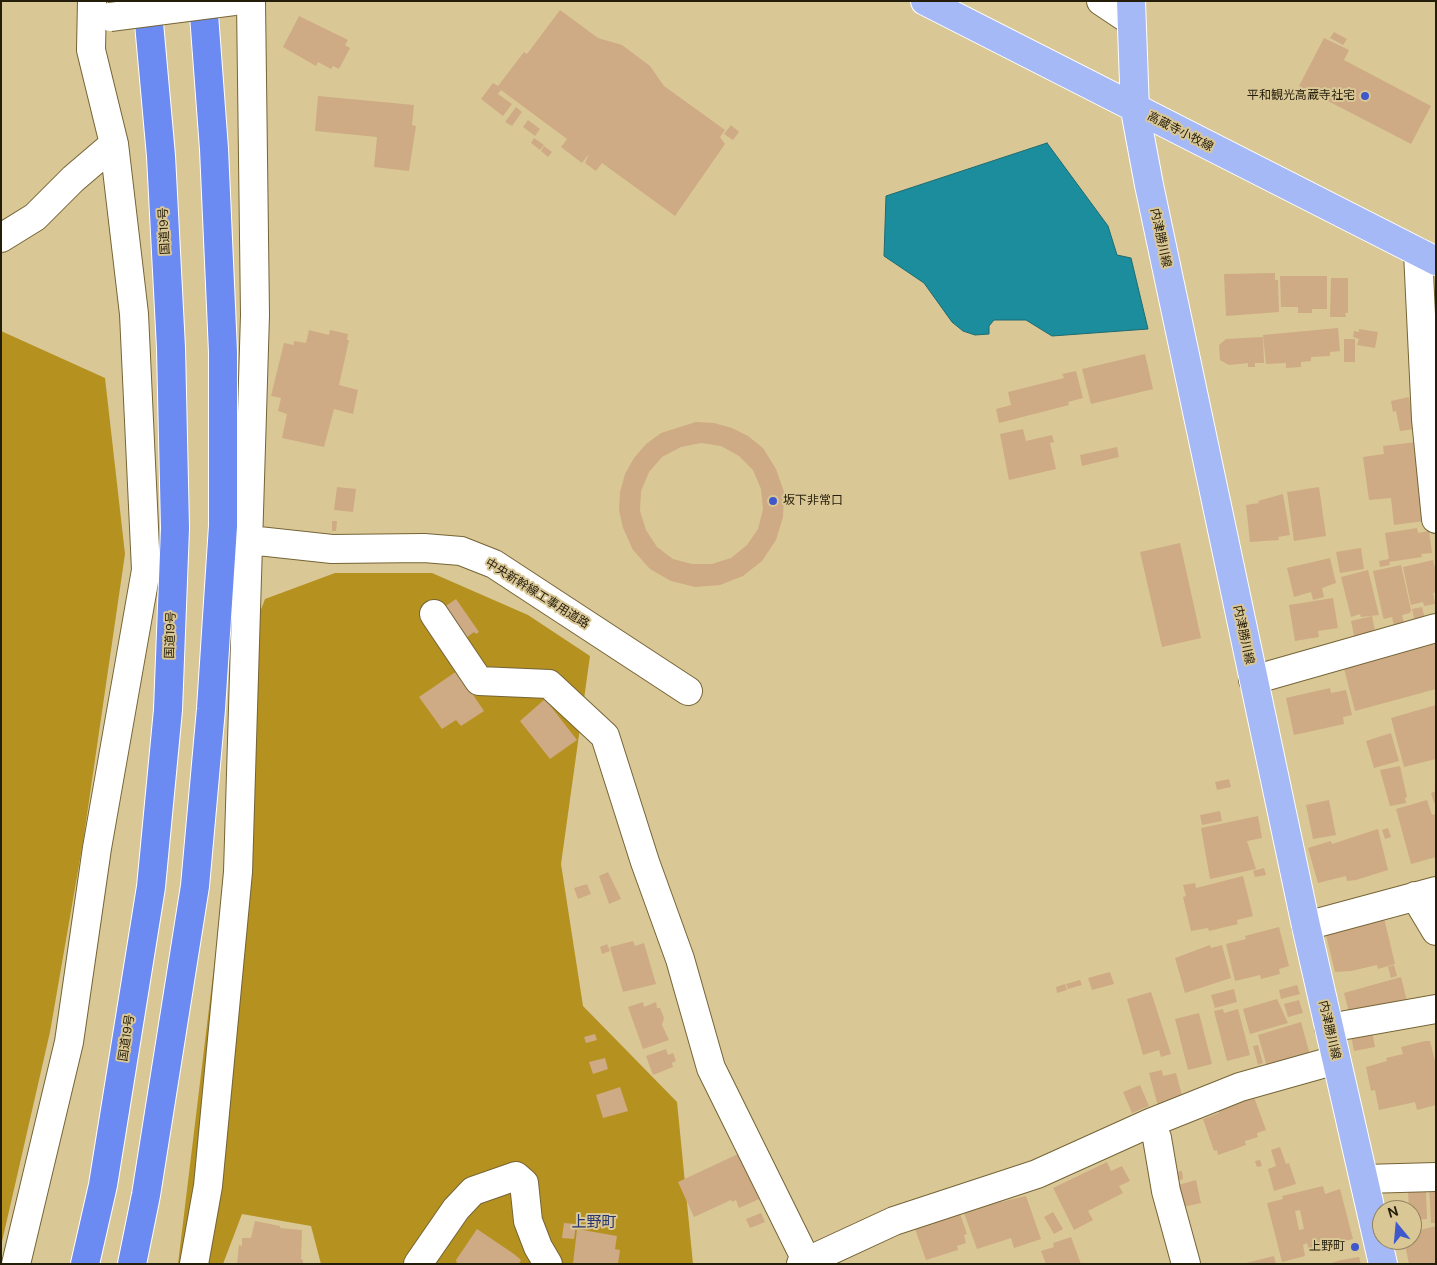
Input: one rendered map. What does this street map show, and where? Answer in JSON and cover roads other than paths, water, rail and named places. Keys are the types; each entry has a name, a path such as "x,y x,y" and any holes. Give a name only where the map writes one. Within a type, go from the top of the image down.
{"highway":[{"name":"国道19号","path":"85,1264 103,1185 151,887 168,701 175,528 171,348 161,156 147,1"},
{"path":"132,1264 148,1186 195,886 211,709 223,526 223,352 214,149 203,1"}],"main road":[{"name":"高蔵寺小牧線","path":"925,1 1135,110 1427,256"},
{"name":"内津勝川線","path":"1131,11 1135,110 1253,680 1306,926 1383,1264"}],"street":[{"path":"16,1264 69,1042 97,848 146,570 134,314 114,144 91,50 98,12 238,1"},
{"path":"194,1264 208,1186 238,872 255,315 251,1"},
{"path":"1101,1 1131,11"},
{"path":"1,238 35,217 72,179 114,144"},
{"path":"1427,256 1426,419 1436,519"},
{"name":"中央新幹線工事用道路","path":"249,540 332,549 424,548 461,551 494,564 688,691"},
{"path":"434,614 479,680 549,684 605,736 645,862 680,959 711,1068 804,1262 894,1221 1037,1174 1150,1123 1240,1087 1336,1060"},
{"path":"1253,680 1436,628"},
{"path":"1306,926 1425,894 1436,931"},
{"path":"1329,1028 1436,1009"},
{"path":"1150,1123 1157,1138 1166,1191 1186,1264"},
{"path":"418,1264 456,1209 473,1191 516,1176 524,1183 528,1221 538,1247 548,1264"},
{"path":"1364,1179 1436,1177"}],"water":[{"path":"1047,143 1108,226 1117,255 1131,258 1148,329 1052,336 1026,320 994,320 989,326 989,334 975,335 963,331 952,322 924,283 884,256 886,196"}],"place":[{"name":"平和観光高蔵寺社宅","path":"1365,96"},
{"name":"坂下非常口","path":"773,501"},
{"name":"上野町","path":"1355,1247"}],"district":[{"name":"上野町","path":"594,1223"}]}
